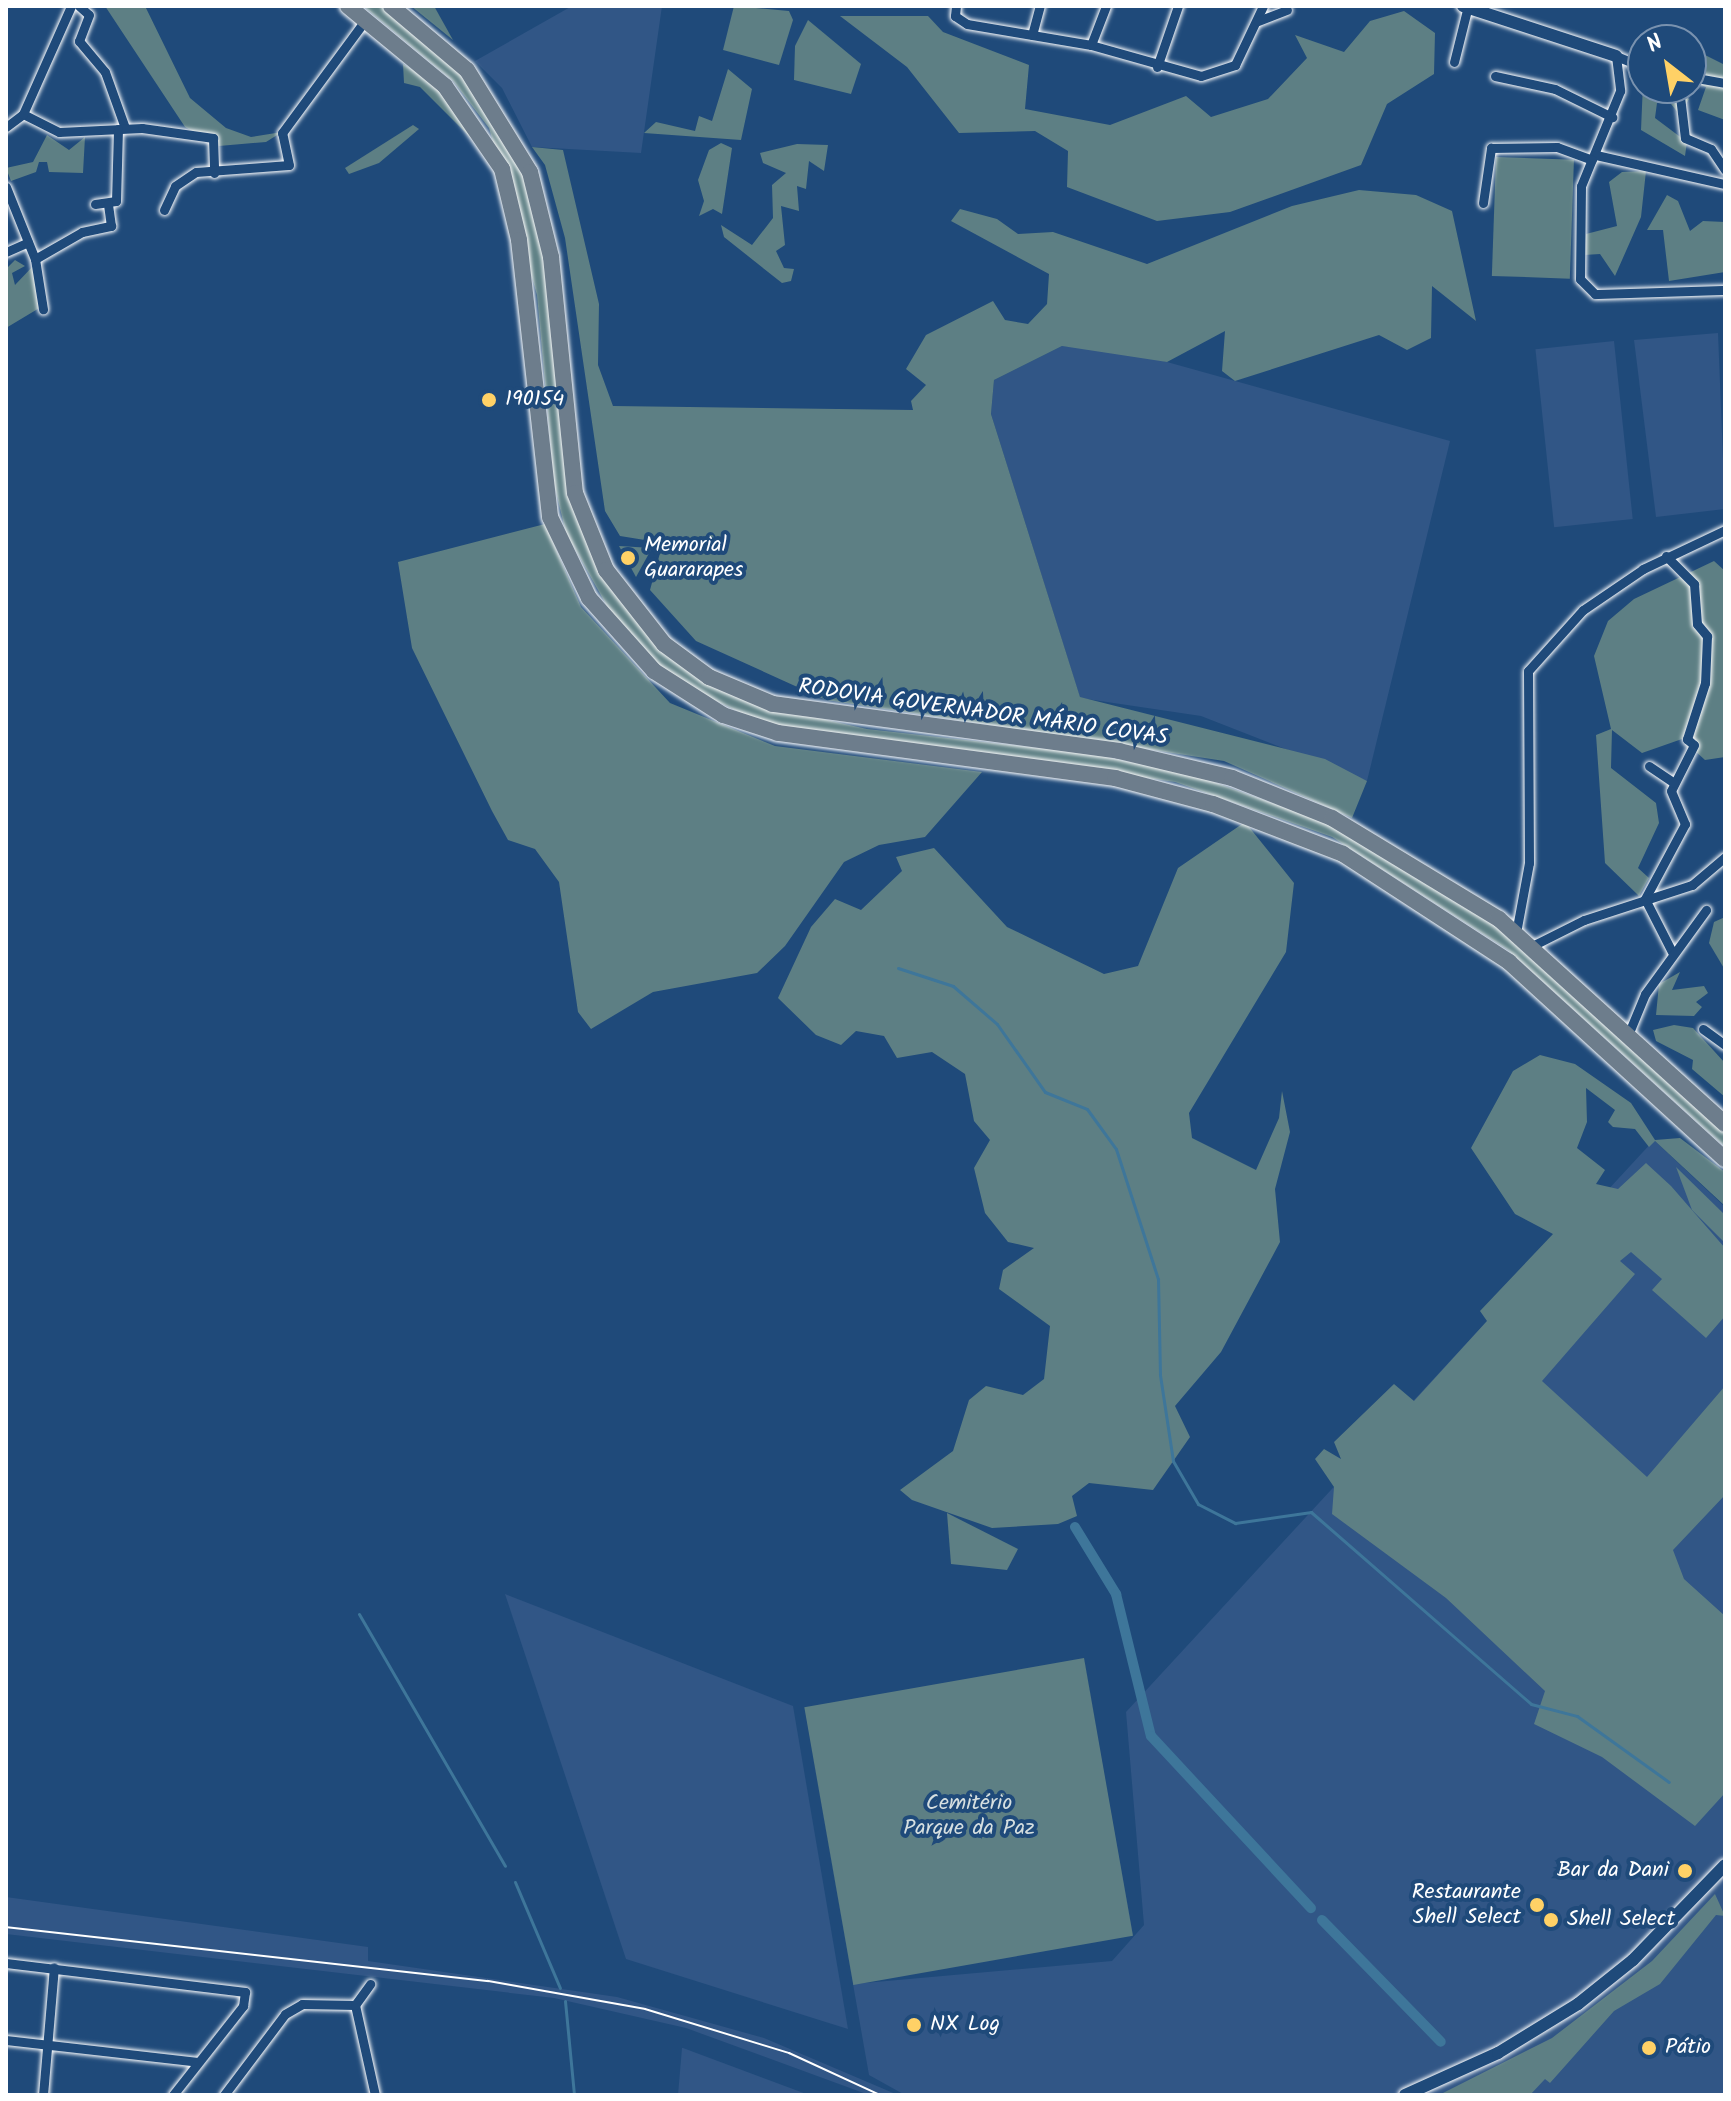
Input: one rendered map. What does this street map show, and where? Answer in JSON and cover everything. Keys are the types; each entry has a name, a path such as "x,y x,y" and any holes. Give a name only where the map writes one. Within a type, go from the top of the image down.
{"highway":[{"name":"RODOVIA GOVERNADOR MÁRIO COVAS","path":"348,6 445,86 502,169 519,240 550,517 589,598 654,671 723,715 778,733 1115,778 1224,807 1343,854 1509,962 1725,1159"},
{"name":"RODOVIA GOVERNADOR MÁRIO COVAS","path":"391,6 467,70 530,172 551,257 575,493 606,570 664,644 709,677 773,704 1119,751 1232,778 1367,835 1516,933 1725,1124"}],"main road":[{"path":"1466,7 1616,56"},
{"path":"1703,1104 1725,1117"},
{"path":"1405,2095 1498,2053 1578,2004 1633,1960 1725,1865"}],"street":[{"path":"6,127 23,114 71,6"},
{"path":"79,6 89,15 79,41 105,72 121,128 116,201 95,204"},
{"path":"1032,35 1040,6"},
{"path":"1091,45 1106,6"},
{"path":"1157,67 1178,6"},
{"path":"956,11 1032,35 1091,45 1157,67 1201,76 1230,70 1258,21 1263,6"},
{"path":"1454,62 1466,7"},
{"path":"1258,21 1287,10"},
{"path":"164,210 180,181 214,173 289,165 282,133 366,19"},
{"path":"1616,56 1627,60"},
{"path":"1616,56 1622,81 1612,117 1581,192 1578,265 1588,291 1725,290"},
{"path":"1495,76 1555,89 1612,117"},
{"path":"1681,104 1685,138 1711,149 1725,170"},
{"path":"23,114 41,127 77,134 121,128 213,138 214,173"},
{"path":"1483,203 1491,148 1557,147 1594,158 1725,184"},
{"path":"6,187 35,259 43,309"},
{"path":"35,259 82,232 111,226 108,204"},
{"path":"6,252 28,242"},
{"path":"1516,933 1529,863 1528,671 1583,610 1666,556 1725,530"},
{"path":"1645,899 1685,824 1671,795 1694,745 1687,739 1705,683 1707,636 1697,624 1694,584 1666,556"},
{"path":"1649,766 1674,783"},
{"path":"1532,946 1645,899 1692,885 1725,857"},
{"path":"1645,899 1672,952"},
{"path":"1628,1035 1672,952 1706,910"},
{"path":"1703,1029 1725,1045"},
{"path":"6,1963 247,1995 174,2094"},
{"path":"43,2095 54,1967"},
{"path":"370,1984 355,2005 375,2095"},
{"path":"224,2095 285,2014 302,2004 355,2005"},
{"path":"6,2040 198,2062"}],"shaded area":[{"path":"572,6 662,6 641,153 532,147 502,88 475,61"},
{"path":"1718,333 1725,509 1656,517 1634,340"},
{"path":"1614,341 1633,519 1554,527 1535,349"},
{"path":"1062,346 1124,350 1450,441 1367,781 1201,716 1080,698 991,414 994,380"},
{"path":"1654,1140 1725,1207 1725,2095 905,2095 869,2075 853,1984 1112,1961 1144,1925 1126,1712"},
{"path":"505,1594 793,1706 848,2029 626,1959"},
{"path":"6,1897 368,1947 368,1961 617,1997 764,2038 898,2095 869,2095 686,2028 554,1998 6,1934"},
{"path":"683,2048 809,2095 678,2095"}],"green space":[{"path":"105,6 145,6 190,98 226,128 251,137 282,132 266,142 219,146 185,127"},
{"path":"363,6 385,6 456,66 529,183 551,299 565,470 611,587 712,683 748,702 867,729 1092,754 1197,776 1333,825 1501,929 1725,1132 1725,1147 1508,950 1332,837 1175,782 762,723 673,680 612,615 566,533 554,484 537,295 489,128 453,81"},
{"path":"411,6 434,6 453,40"},
{"path":"734,6 789,11 793,20 779,65 723,50"},
{"path":"1404,11 1435,33 1434,74 1387,104 1361,165 1230,212 1157,221 1067,187 1068,151 1035,131 959,133 907,67 840,16 928,16 943,32 1029,65 1025,109 1110,125 1186,96 1211,117 1268,99 1307,58 1295,35 1344,52 1370,21"},
{"path":"808,20 861,64 851,94 794,80 795,46"},
{"path":"1707,56 1725,65 1725,120 1698,110 1700,104 1707,104"},
{"path":"403,64 432,81 476,143 420,87 404,83"},
{"path":"728,69 752,89 741,140 644,133 656,122 695,131 699,116 712,121"},
{"path":"1642,104 1657,104 1655,118 1687,142 1685,156 1641,130"},
{"path":"1671,104 1686,104 1680,115"},
{"path":"413,125 419,129 379,163 349,174 345,168"},
{"path":"47,135 69,150 85,137 83,173 49,172 47,162 39,162 36,172 11,181 6,168 33,162"},
{"path":"721,143 732,148 722,214 713,209 699,216 704,201 698,180 709,150"},
{"path":"797,144 828,145 824,171 809,161 806,189 797,186 799,211 781,206 785,245 776,251 784,268 794,269 791,281 782,283 724,237 721,225 752,245 773,218 772,185 786,173 763,163 760,153"},
{"path":"532,147 563,150 599,304 598,365 613,406 913,410 911,401 926,385 906,369 926,335 993,301 1005,320 1028,324 1047,304 1049,274 951,221 960,209 997,219 1018,234 1053,232 1147,264 1292,206 1359,190 1416,195 1452,211 1476,321 1432,286 1431,338 1407,350 1379,335 1235,381 1222,371 1225,331 1167,362 1062,346 994,380 991,414 1080,697 1325,759 1367,781 1352,818 1224,761 826,700 696,641 650,590 660,553 651,541 620,536 605,511 565,238 545,165"},
{"path":"1496,157 1574,160 1570,279 1492,276"},
{"path":"1646,171 1641,217 1615,276 1600,254 1584,255 1586,234 1617,226 1609,182 1622,172"},
{"path":"1667,195 1678,201 1690,231 1703,221 1725,222 1725,272 1669,281 1663,230 1647,230"},
{"path":"15,260 25,266 12,273 15,285 34,265 41,307 6,328 6,269"},
{"path":"545,524 581,607 670,703 775,746 982,772 925,837 879,845 844,862 785,946 757,973 653,992 591,1029 578,1012 559,882 535,849 508,840 492,811 412,648 398,562"},
{"path":"619,546 652,548 636,577"},
{"path":"1714,561 1725,571 1725,757 1705,760 1682,739 1642,753 1612,730 1611,768 1656,803 1659,823 1638,868 1649,878 1639,896 1605,863 1596,735 1611,729 1594,656 1608,621 1634,599"},
{"path":"1245,822 1294,883 1286,952 1189,1113 1192,1138 1256,1170 1279,1118 1282,1091 1290,1132 1275,1189 1280,1242 1221,1352 1175,1406 1190,1437 1153,1490 1089,1483 1072,1496 1077,1516 1058,1524 992,1528 912,1500 900,1490 953,1451 969,1400 986,1386 1023,1395 1044,1379 1050,1326 999,1289 1003,1270 1034,1248 1008,1242 985,1213 974,1168 990,1140 974,1121 965,1074 932,1052 897,1058 884,1036 856,1031 841,1045 816,1035 778,998 811,927 835,899 861,910 902,871 896,857 934,848 1007,927 1104,974 1138,966 1178,868"},
{"path":"1725,917 1725,970 1709,943 1714,922"},
{"path":"1680,972 1672,990 1704,986 1708,993 1696,1002 1702,1007 1694,1016 1656,1015 1659,984"},
{"path":"1674,1025 1693,1028 1725,1063 1725,1097 1692,1069 1693,1060 1656,1041 1653,1030"},
{"path":"1540,1055 1575,1064 1631,1103 1655,1140 1680,1138 1725,1172 1725,1206 1655,1141 1649,1147 1635,1129 1613,1127 1608,1122 1615,1110 1586,1088 1587,1122 1577,1148 1605,1170 1596,1184 1618,1189 1646,1163 1671,1186 1725,1248 1725,1316 1706,1338 1652,1290 1662,1279 1631,1252 1620,1261 1635,1274 1542,1381 1647,1477 1725,1386 1725,1495 1673,1550 1684,1579 1725,1616 1725,1793 1695,1826 1602,1757 1534,1724 1545,1691 1446,1598 1332,1514 1334,1487 1315,1459 1324,1449 1341,1459 1334,1442 1394,1384 1414,1401 1487,1321 1480,1311 1553,1234 1515,1214 1471,1148 1513,1071"},
{"path":"1676,1167 1725,1215 1725,1243 1692,1210"},
{"path":"947,1513 1018,1549 1007,1570 951,1564"},
{"name":"Cemitério Parque da Paz","path":"1084,1658 1133,1936 853,1985 804,1707"},
{"path":"1715,1894 1725,1916 1716,1915 1660,1984 1614,2011 1550,2083 1545,2079 1530,2095 1439,2095 1552,2038 1652,1961"}],"waterway":[{"path":"898,968 953,986 997,1024 1045,1092 1087,1109 1116,1149 1158,1279 1160,1375 1173,1461 1198,1504 1235,1523 1311,1512 1531,1704 1577,1716 1669,1782"},
{"path":"1075,1527 1116,1594 1151,1736 1311,1908"},
{"path":"359,1614 505,1866"},
{"path":"515,1882 560,1988"},
{"path":"1322,1920 1441,2042"},
{"path":"565,2001 574,2095"}],"tram line":[{"path":"6,1927 488,1981 645,2009 789,2053 880,2095"}],"place":[{"name":"190154","path":"489,400"},
{"name":"Memorial Guararapes","path":"628,558"},
{"name":"Bar da Dani","path":"1685,1871"},
{"name":"Restaurante Shell Select","path":"1537,1905"},
{"name":"Shell Select","path":"1551,1920"},
{"name":"NX Log","path":"914,2025"},
{"name":"Pátio","path":"1649,2048"}]}
